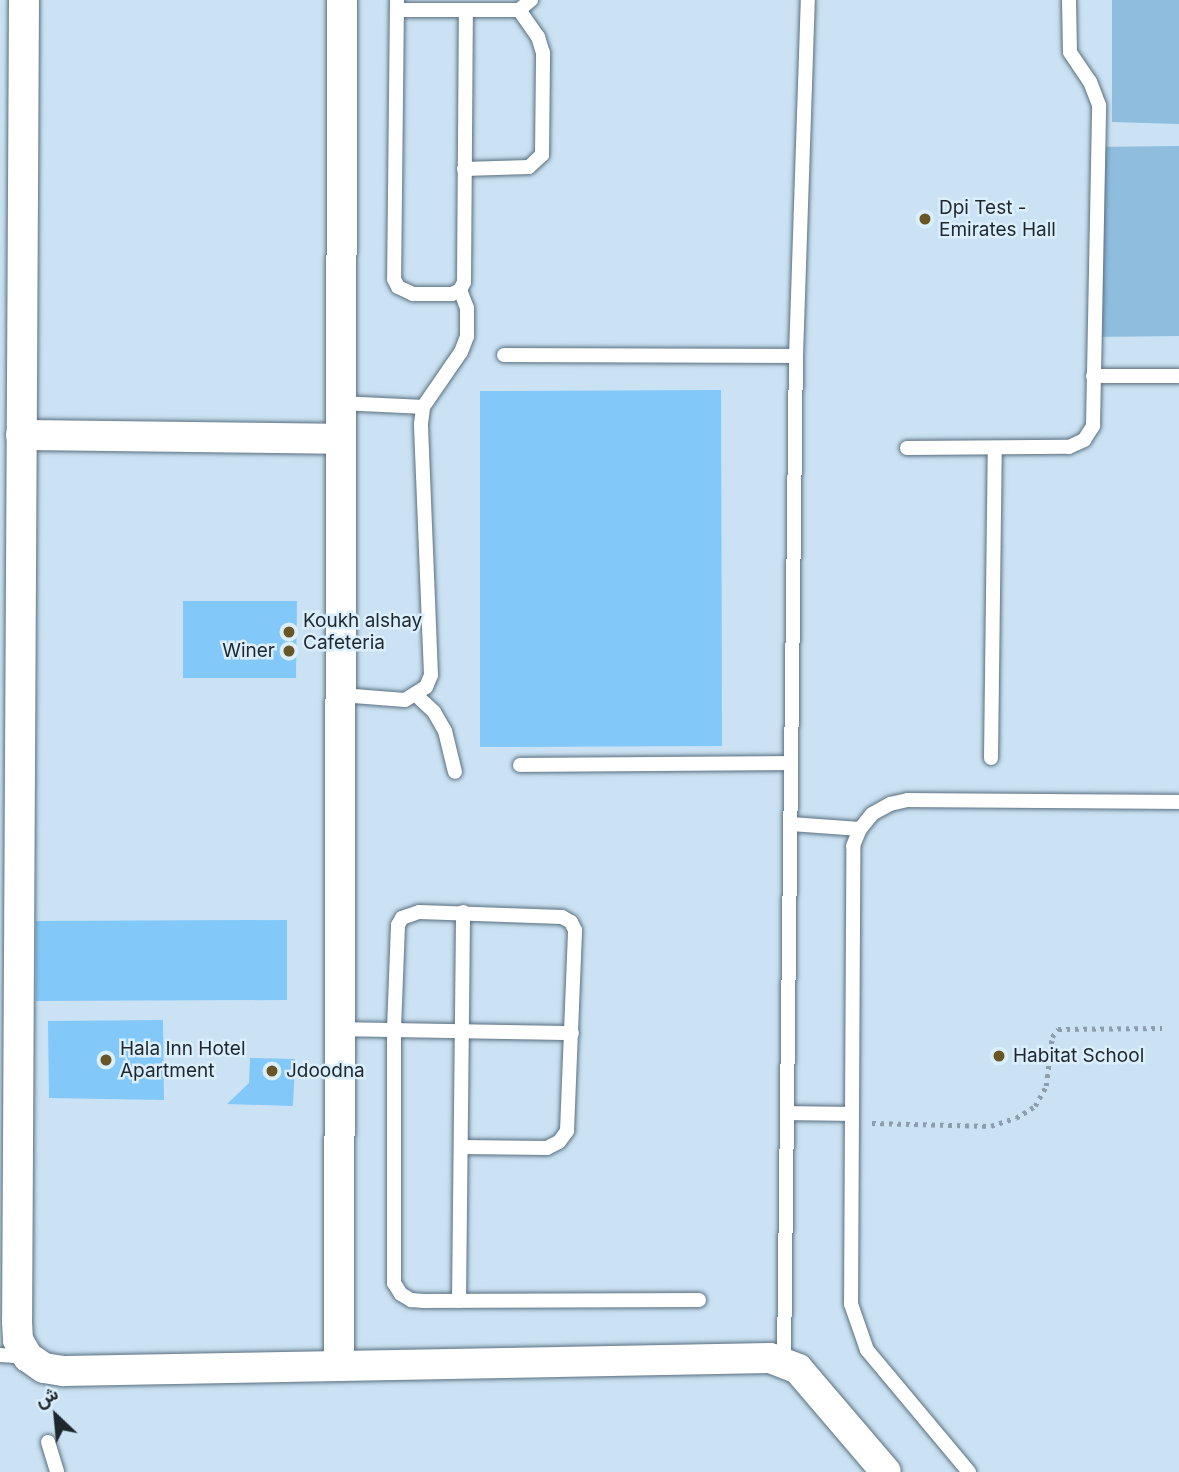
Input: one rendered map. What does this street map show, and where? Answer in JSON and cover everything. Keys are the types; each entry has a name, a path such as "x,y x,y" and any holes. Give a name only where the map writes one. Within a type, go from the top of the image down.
{"street":[{"path":"24,0 9,1307 18,1340 14,1356 44,1368 64,1371 755,1358 784,1361 810,1381 886,1472"},
{"path":"339,1365 342,0"},
{"path":"20,435 341,439"}],"lane":[{"path":"460,290 443,295 413,294 398,287 394,279 398,5 466,10 519,10 531,0"},
{"path":"784,1361 796,356 808,0"},
{"path":"907,448 1069,447 1083,440 1093,426 1099,105 1090,82 1070,52 1069,0"},
{"path":"341,695 405,700 417,696 431,675 423,407 461,352 467,336 467,308 460,290 465,272 466,10"},
{"path":"464,169 529,167 542,155 543,53 538,37 519,10"},
{"path":"504,355 796,356"},
{"path":"1093,376 1179,376"},
{"path":"341,403 423,407"},
{"path":"991,758 995,448"},
{"path":"417,696 434,712 445,730 455,772"},
{"path":"520,765 791,763"},
{"path":"969,1472 882,1369 857,1328 849,1280 853,846 860,829 872,814 890,804 908,800 1179,802"},
{"path":"791,824 860,829"},
{"path":"460,1147 547,1148 559,1142 567,1131 570,1118 575,930 570,922 562,917 419,912 402,918 397,935 394,1030 394,1283 401,1294 411,1300 699,1300"},
{"path":"459,1301 463,912"},
{"path":"340,1029 572,1033"},
{"path":"787,1113 850,1118"},
{"path":"48,1442 57,1472"}],"path":[{"path":"850,1118 991,1126 1016,1118 1035,1106 1046,1086 1052,1037 1058,1029 1071,1026 1162,1028"}],"shaded area":[{"path":"1112,0 1179,0 1179,124 1112,122"},
{"path":"1179,146 1179,336 1091,337 1092,147"}],"building":[{"path":"721,390 722,746 480,747 480,391"},
{"path":"183,601 297,601 296,678 183,678"},
{"path":"287,920 287,1000 36,1001 36,921"},
{"name":"Hala Inn Hotel Apartment","path":"163,1020 164,1100 49,1098 48,1021"},
{"name":"Jdoodna","path":"250,1058 295,1059 293,1106 227,1104 249,1083"}],"place":[{"name":"Dpi Test - Emirates Hall","path":"925,219"},
{"name":"Koukh alshay Cafeteria","path":"289,632"},
{"name":"Winer","path":"289,651"},
{"name":"Habitat School","path":"999,1056"},
{"name":"Hala Inn Hotel Apartment","path":"106,1060"},
{"name":"Jdoodna","path":"272,1071"}]}
